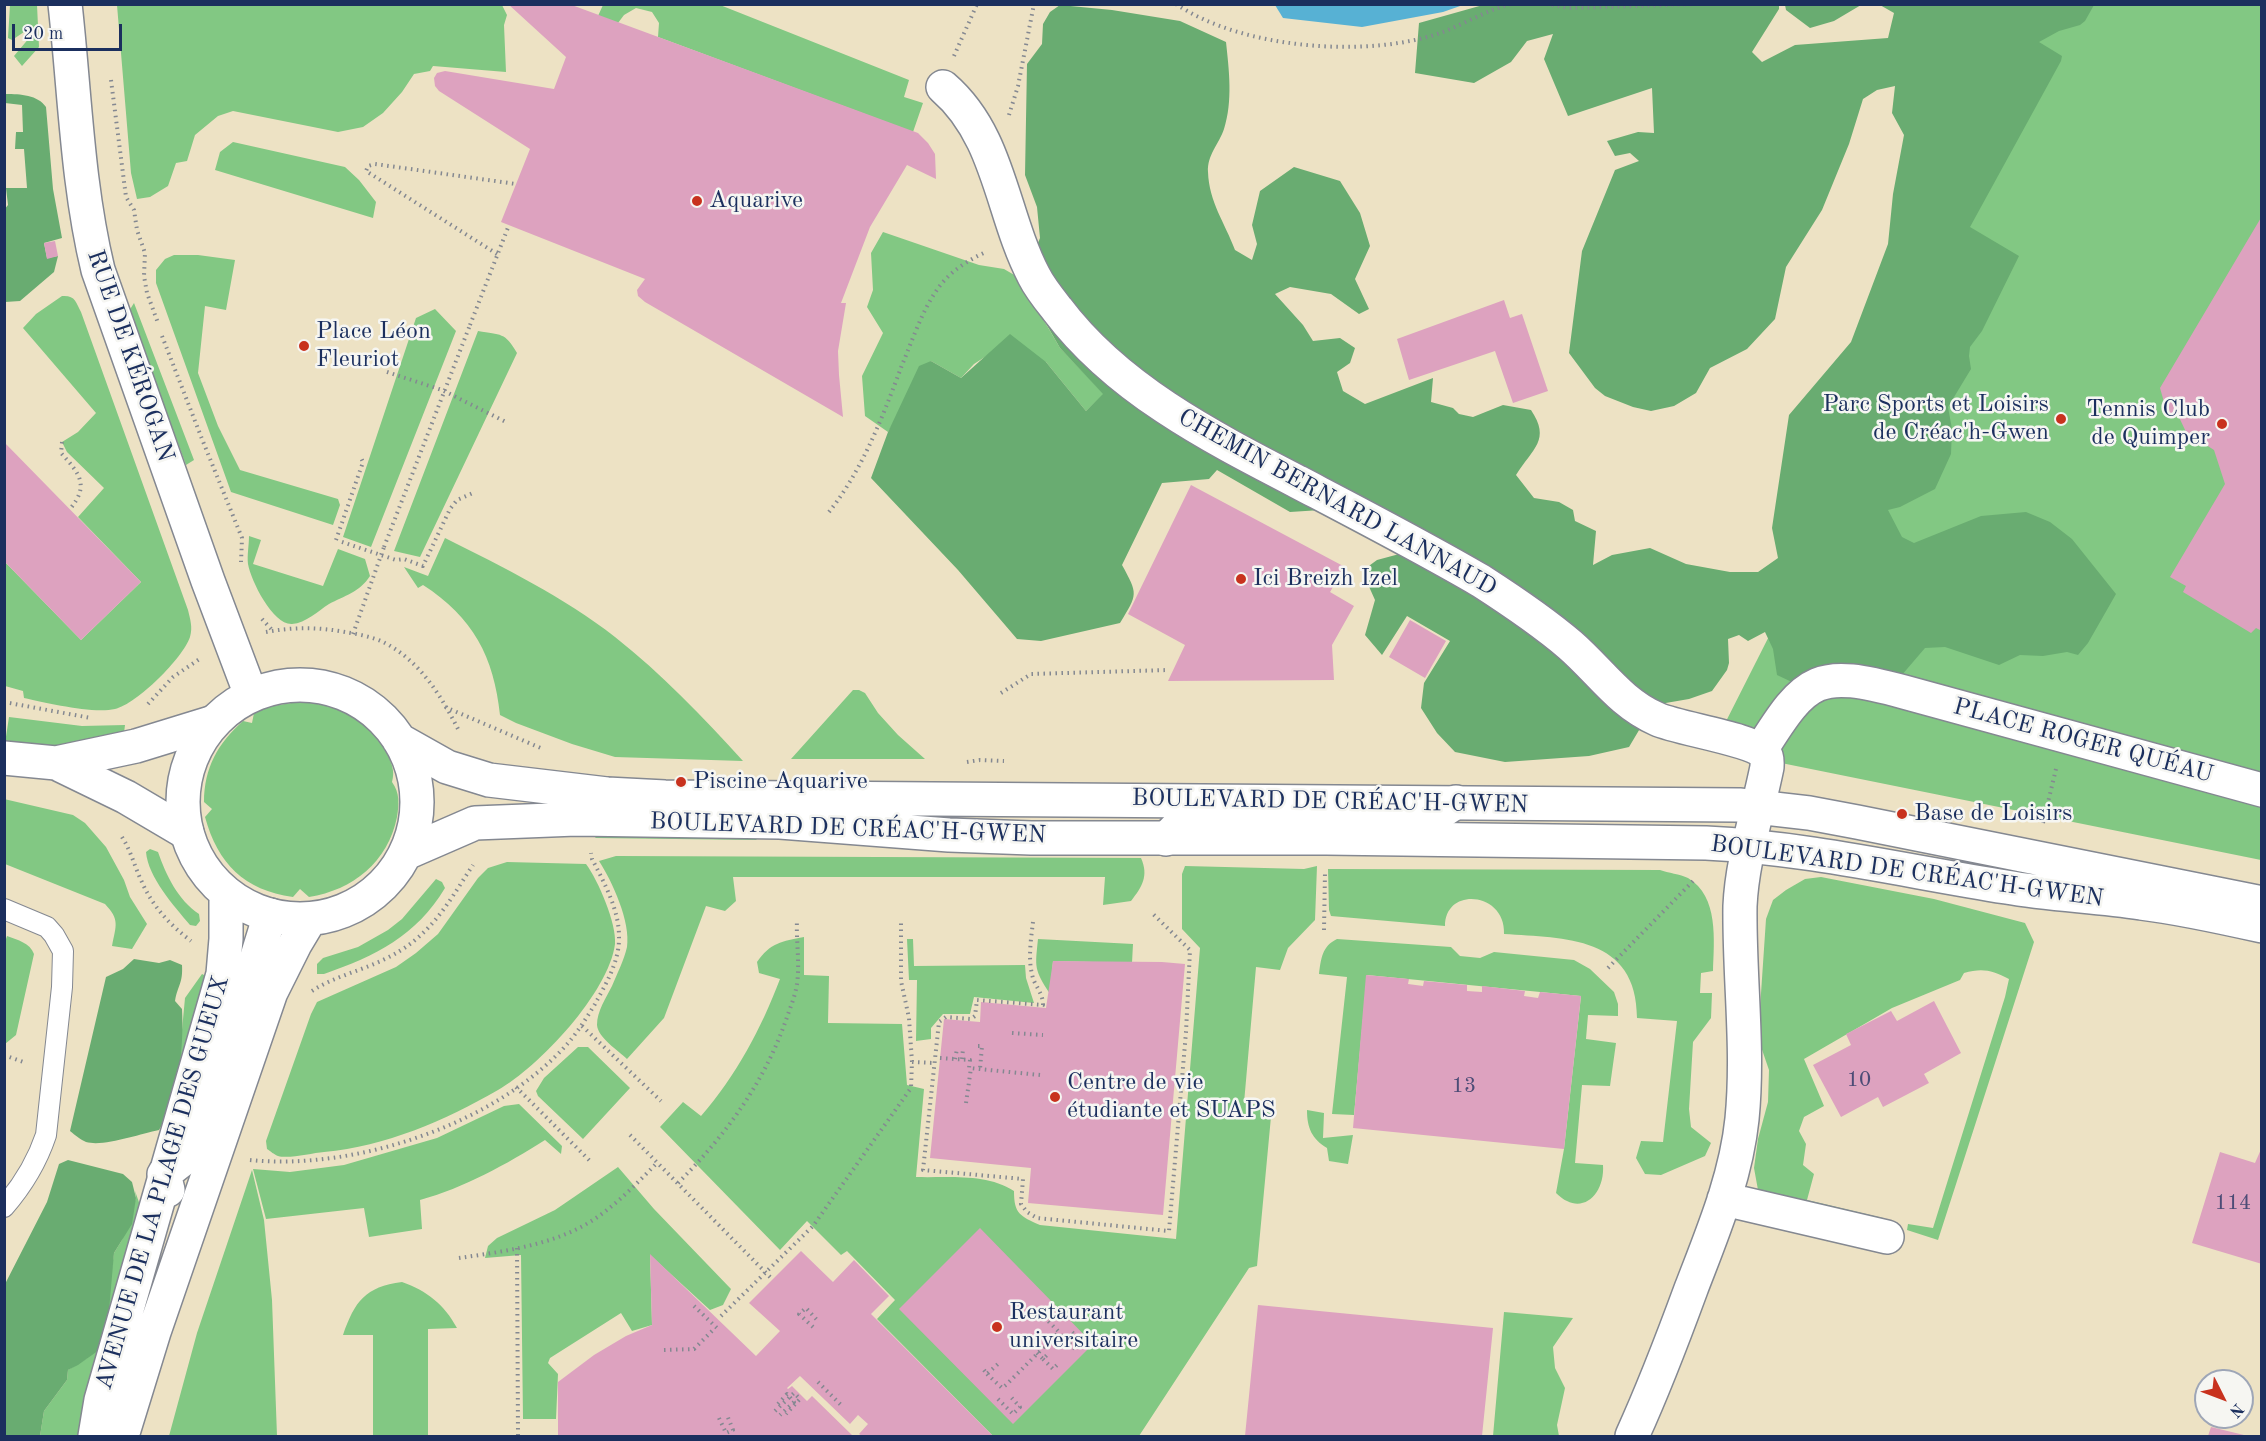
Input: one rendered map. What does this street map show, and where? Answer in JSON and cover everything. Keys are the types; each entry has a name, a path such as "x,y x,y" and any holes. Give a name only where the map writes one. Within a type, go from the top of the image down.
{"street":[{"name":"RUE DE KÉROGAN","path":"65,4 82,176 91,241 98,270 208,581 251,695"},
{"name":"CHEMIN BERNARD LANNAUD","path":"943,87 967,113 986,144 1034,276 1074,330 1094,352 1123,376 1217,440 1481,581 1521,607 1569,645 1616,693 1641,711 1674,725 1761,750"},
{"name":"PLACE ROGER QUÉAU","path":"1761,750 1784,714 1802,694 1814,685 1840,679 1875,684 2262,790"},
{"path":"287,685 313,685 339,692 363,703 383,719 399,740 411,764 416,790 416,817 406,853 385,882 367,897 347,908 310,919 270,915 247,906 226,892 209,876 195,855 187,832 183,803 186,774 196,746 214,722 251,695 287,685"},
{"path":"4,758 56,763 104,754 214,722"},
{"name":"BOULEVARD DE CRÉAC'H-GWEN","path":"399,740 447,767 471,776 607,794 665,797 1456,802 1759,807 1857,822 2262,903"},
{"path":"1632,1437 1678,1326 1724,1199 1737,1149 1742,1120 1745,1039 1740,958 1740,903 1767,767 1767,758 1761,750"},
{"path":"56,763 126,797 187,832"},
{"path":"1166,839 1184,820 1429,820 1456,802"},
{"name":"BOULEVARD DE CRÉAC'H-GWEN","path":"406,853 475,823 543,819 780,822 969,836 1706,843 1750,846 1870,862 2008,888 2140,903 2262,926"},
{"name":"AVENUE DE LA PLAGE DES GUEUX","path":"95,1437 101,1400 223,974 226,945 226,892"},
{"path":"117,1437 118,1394 171,1213 164,1174 191,1153 199,1135 270,915"},
{"name":"AVENUE DE LA PLAGE DES GUEUX","path":"122,1437 154,1332 271,992 280,971 310,919"},
{"path":"1724,1199 1887,1237"}],"lane":[{"path":"4,909 47,927 54,934 63,951 62,987 46,1135 41,1152 25,1181 4,1207"}],"path":[{"path":"943,87 977,4"},
{"path":"994,164 1018,86 1034,4"},
{"path":"1176,4 1207,22 1230,30 1282,42 1359,48 1388,46 1443,32 1476,16 1511,4"},
{"path":"1546,4 1569,8 1699,4"},
{"path":"110,70 122,173 126,197 134,210 137,230 145,253 144,276 147,293 193,418 242,537 241,565"},
{"path":"497,254 366,171 368,166 375,164 516,184"},
{"path":"445,706 433,686 411,661 383,642 353,634 384,547 508,225"},
{"path":"828,512 861,464 892,393 917,327 932,297 956,270 972,258 1018,237"},
{"path":"387,372 442,390 506,422"},
{"path":"62,442 61,453 77,470 81,486 79,496 70,509"},
{"path":"336,540 363,462 360,456"},
{"path":"342,542 396,561 404,560 423,566 450,509 457,500 473,493"},
{"path":"258,614 274,631"},
{"path":"1001,693 1031,674 1168,670"},
{"path":"4,702 78,717 97,718"},
{"path":"2042,827 2065,736"},
{"path":"118,831 129,847 151,900 176,930 192,941"},
{"path":"1324,930 1326,838"},
{"path":"1608,968 1695,880 1704,860 1706,843"},
{"path":"248,1160 289,1162 321,1160 380,1149 441,1128 498,1100 556,1055 582,1026 614,966 618,952 619,926 612,902 592,859 591,850"},
{"path":"307,998 319,986 385,959 420,937 446,908 474,862"},
{"path":"1033,922 1030,967 1032,976 1043,996 1042,1005 977,1000 975,1016 971,1019 943,1017 939,1022 923,1170 1023,1179 1021,1204 1037,1218 1169,1231 1191,950 1152,914"},
{"path":"678,1182 710,1150 725,1131 762,1076 777,1048 797,984 797,920"},
{"path":"722,1316 813,1226 911,1088 909,1018 901,981 901,921"},
{"path":"582,1026 661,1101"},
{"path":"1016,1027 1014,1033 1035,1031 1043,1035"},
{"path":"1024,1033 1025,1028"},
{"path":"980,1044 980,1069"},
{"path":"955,1059 957,1048"},
{"path":"962,1059 963,1049"},
{"path":"940,1058 970,1060 971,1068 965,1094 966,1103"},
{"path":"912,1062 934,1063"},
{"path":"1005,1065 1005,1073"},
{"path":"971,1068 1040,1075"},
{"path":"1031,1068 1031,1075"},
{"path":"516,1088 592,1163"},
{"path":"630,1135 771,1278"},
{"path":"459,1258 517,1248 583,1226 625,1195 657,1163"},
{"path":"517,1248 518,1437"},
{"path":"694,1306 719,1330"},
{"path":"813,1327 800,1314 806,1308 818,1321"},
{"path":"999,1363 986,1372 1003,1390 1038,1350 1059,1332 1046,1319"},
{"path":"1061,1335 1075,1349 1082,1342 1070,1330"},
{"path":"664,1350 694,1349 712,1331"},
{"path":"1046,1337 1050,1341"},
{"path":"1038,1350 1053,1369 1059,1362"},
{"path":"1043,1359 1049,1353"},
{"path":"818,1382 842,1406"},
{"path":"775,1411 794,1393 800,1399 786,1414"},
{"path":"778,1404 787,1394 794,1402 780,1415"},
{"path":"998,1399 1013,1414 1020,1407 1010,1396"},
{"path":"719,1418 726,1434 734,1430 727,1415"}],"green space":[{"path":"1785,4 1868,5 1861,5 1834,21 1810,28 1786,10"},
{"path":"10,5 37,5 39,47 22,66 14,56 30,37 27,30 12,40 8,38"},
{"path":"117,5 502,5 507,15 504,25 506,72 433,66 430,71 414,74 402,92 383,113 363,127 338,132 233,111 218,116 195,135 187,161 176,163 168,186 150,197 137,199 131,173"},
{"path":"603,5 720,5 909,80 904,97 923,103 913,132 658,37 659,23 652,12 636,8 624,15 618,23 598,16"},
{"path":"1060,5 1112,10 1180,21 1226,42 1230,86 1229,108 1224,129 1209,160 1208,172 1214,203 1235,250 1252,260 1257,244 1252,225 1260,191 1294,167 1340,181 1360,213 1370,246 1355,279 1369,309 1359,314 1331,294 1290,287 1275,294 1303,325 1313,341 1340,338 1355,348 1350,363 1337,372 1343,391 1365,404 1433,378 1431,402 1453,408 1459,414 1473,417 1503,405 1531,410 1537,420 1540,437 1516,475 1534,498 1559,502 1573,510 1575,521 1596,531 1593,565 1612,555 1650,548 1686,564 1730,572 1758,572 1778,558 1772,528 1789,415 1851,342 1888,244 1893,194 1904,135 1892,113 1895,86 1877,90 1863,99 1849,144 1822,210 1786,267 1775,319 1747,349 1710,368 1696,393 1674,406 1651,411 1605,396 1595,388 1569,353 1582,251 1615,170 1639,161 1630,153 1615,156 1607,141 1638,132 1654,133 1652,88 1568,116 1544,59 1553,34 1527,41 1511,62 1474,83 1415,73 1419,23 1483,5 1779,5 1779,9 1752,52 1762,62 1795,45 1888,38 1894,13 1880,5 2094,5 2085,21 2080,25 2059,31 2039,42 2062,56 2061,61 1970,227 2019,256 1982,331 1970,347 1971,369 1948,407 1952,429 1951,454 1935,489 1900,507 1888,510 1902,537 1914,543 1981,516 2026,512 2050,522 2072,539 2116,594 2088,643 2078,655 2067,652 2043,656 2020,655 1999,665 1945,647 1925,648 1901,676 1794,683 1777,675 1773,649 1765,632 1748,641 1739,635 1728,639 1727,670 1712,691 1689,699 1654,705 1629,747 1589,756 1505,762 1455,752 1437,733 1421,708 1424,683 1450,641 1407,616 1382,655 1365,635 1375,600 1362,571 1377,560 1403,553 1367,507 1290,512 1217,470 1209,479 1162,483 1122,565 1131,582 1134,594 1120,623 1041,641 1017,639 958,570 871,478 888,432 919,366 931,361 961,378 1010,334 1046,362 1086,411 1103,394 1060,348 1026,289 1030,263 1040,238 1037,207 1025,175 1027,64 1042,44 1043,24 1050,12"},
{"name":"Parc Sports et Loisirs de Créac'h-Gwen","path":"2007,5 2261,5 2261,860 1712,749 1801,573"},
{"path":"6,94 34,98 46,107 53,189 62,238 44,243 47,258 58,256 54,272 20,301 5,302 4,210 8,205 6,188 27,188 24,149 15,149 16,132 23,132 22,105 5,103"},
{"path":"233,142 345,167 359,180 376,202 373,218 215,170 220,152"},
{"path":"883,232 979,265 1004,269 1016,276 1060,348 1104,394 1086,411 1046,362 991,353 974,364 961,378 931,361 888,432 865,416 862,376 883,333 867,307 873,290 871,253"},
{"path":"174,255 198,255 235,260 226,310 205,306 198,373 218,426 240,470 338,499 340,505 333,525 231,492 156,283 156,270 165,259"},
{"path":"62,296 72,298 81,312 191,623 191,633 186,646 169,668 147,690 115,709 95,710 70,707 24,698 23,691 5,686 4,561 81,640 141,582 78,517 104,488 67,452 62,442 78,432 96,413 23,328 36,314"},
{"path":"134,303 194,460 186,465 129,311"},
{"path":"435,309 456,331 371,547 343,537 416,318"},
{"path":"478,331 502,336 509,341 517,353 420,557 394,551"},
{"path":"249,536 261,540 253,564 323,586 338,549 365,559 370,576 357,590 329,604 307,619 292,624 285,622 271,610 253,581 248,564"},
{"path":"445,538 554,596 595,622 682,696 743,761 615,757 572,744 500,715 492,675 478,640 468,625 440,597 423,585 418,588 404,567 428,576"},
{"path":"853,690 865,693 878,713 898,735 925,759 791,759"},
{"path":"298,702 339,710 362,723 372,732 381,743 392,765 392,782 398,799 397,817 392,833 386,848 377,860 366,871 340,888 309,897 300,889 293,897 260,888 236,872 217,848 205,817 212,809 204,802 207,778 214,757 234,729 243,721 252,723 254,713 272,706"},
{"path":"9,717 82,726 125,725 124,733 61,747 5,743"},
{"path":"4,799 73,815 85,823 106,847 124,880 130,897 147,924 132,949 112,946 116,923 113,914 105,904 5,864"},
{"path":"591,834 759,837 756,840 596,838"},
{"path":"150,849 158,852 174,886 185,902 199,914 200,921 196,926 190,925 151,871 146,852"},
{"path":"616,856 1141,858 1144,876 1141,886 1131,901 1103,905 1105,877 733,877 736,901 725,911 706,906 664,1018 627,1059 601,1035 597,1025 600,1010 627,947 623,914 615,890 599,861"},
{"path":"507,862 586,864 606,902 615,935 610,963 600,984 570,1026 515,1079 436,1122 392,1138 347,1149 288,1157 278,1156 267,1149 266,1141 317,1002 396,967 416,953 438,934 478,878 488,868"},
{"path":"1185,866 1304,869 1317,866 1315,920 1288,948 1280,970 1256,967 1244,1103 1272,1106 1257,1266 1249,1268 1139,1436 993,1436 877,1319 895,1300 847,1251 841,1255 807,1221 780,1250 660,1127 683,1102 701,1116 714,1101 736,1068 765,1016 780,979 759,973 757,962 777,944 804,937 804,975 829,976 828,1023 902,1024 907,1085 924,1089 916,1177 979,1179 1003,1185 1014,1191 1015,1205 1020,1213 1040,1225 1176,1239 1200,948 1182,929 1182,874"},
{"path":"1328,869 1660,870 1688,878 1705,896 1710,907 1714,933 1713,971 1701,973 1700,993 1712,993 1711,1018 1693,1042 1689,1109 1691,1127 1711,1143 1705,1156 1661,1175 1645,1174 1636,1158 1641,1141 1663,1142 1677,1021 1637,1018 1634,991 1625,971 1611,956 1573,941 1504,934 1502,920 1496,909 1486,902 1475,899 1454,904 1448,913 1445,926 1331,916"},
{"path":"1821,877 1934,899 2025,923 2034,942 1938,1240 1907,1230 1908,1224 1933,1228 2005,997 2009,979 1992,972 1982,970 1964,973 1960,980 1892,1008 1804,1059 1824,1106 1804,1117 1799,1131 1806,1144 1803,1165 1814,1174 1807,1200 1883,1218 1882,1225 1758,1190 1754,1168 1758,1139 1768,1102 1769,1070 1758,1038 1766,919 1773,900 1786,890 1805,879"},
{"path":"436,879 442,882 445,888 434,905 408,932 361,960 324,974 317,974 317,964 323,958 358,947 402,919"},
{"path":"7,936 27,945 34,954 16,1035 5,1044 4,945"},
{"path":"907,939 913,939 914,966 1025,965 1026,978 1034,1003 974,997 970,1014 943,1014 931,1028 931,1039 916,1041 917,980 909,980"},
{"path":"1038,939 1133,944 1132,963 1053,961 1050,994 1037,968"},
{"path":"1337,939 1451,947 1460,956 1480,958 1494,952 1574,960 1590,969 1614,992 1618,1004 1618,1016 1588,1015 1586,1039 1616,1043 1610,1086 1582,1085 1575,1163 1603,1165 1600,1186 1590,1200 1574,1203 1556,1193 1564,1149 1581,996 1367,975 1354,1115 1332,1114 1347,977 1319,974 1325,949"},
{"path":"134,959 159,963 170,960 182,965 181,980 175,1001 182,1009 181,1055 176,1088 166,1118 159,1130 102,1143 86,1142 70,1131 106,977 123,969"},
{"path":"202,974 206,976 178,1072 185,998"},
{"path":"578,1047 588,1047 630,1088 583,1139 538,1096 536,1091 544,1078"},
{"path":"519,1104 562,1146 561,1154 545,1140 485,1174 453,1189 420,1200 422,1229 369,1237 364,1208 266,1219 253,1169 290,1172 344,1165 437,1138 504,1106"},
{"path":"1307,1110 1324,1113 1323,1138 1353,1135 1348,1164 1329,1161 1327,1148 1311,1132"},
{"path":"68,1160 123,1174 132,1182 136,1198 132,1224 114,1253 106,1345 68,1370 67,1380 44,1411 40,1436 5,1436 4,1286 47,1202 59,1164"},
{"path":"618,1167 654,1209 731,1289 723,1305 710,1310 650,1255 652,1325 632,1331 621,1313 550,1358 548,1363 558,1374 556,1419 523,1419 521,1255 485,1258 488,1246 497,1238 555,1210"},
{"path":"252,1170 264,1220 272,1300 277,1436 169,1436 197,1333"},
{"path":"135,1191 140,1205 139,1218 82,1436 40,1436 44,1411 67,1380 68,1370 87,1358 109,1289 114,1253 122,1240 136,1198"},
{"path":"402,1282 434,1299 457,1328 428,1329 428,1436 373,1436 373,1335 343,1335 352,1313 363,1298 379,1288"},
{"path":"1504,1312 1573,1318 1553,1347 1555,1368 1565,1388 1557,1425 1559,1436 1493,1436"}],"water":[{"path":"1275,5 1463,5 1443,12 1362,27 1283,18"}],"building":[{"name":"Aquarive","path":"508,4 569,4 918,133 928,143 935,154 936,179 907,165 870,227 841,303 846,303 838,351 843,417 645,302 638,296 637,290 645,279 501,222 530,149 439,91 435,86 434,78 437,73 445,71 554,89 566,57"},
{"name":"Tennis Club de Quimper","path":"2262,216 2262,631 2256,628 2251,633 2183,592 2186,586 2170,577 2225,484 2214,450 2186,432 2178,415 2168,416 2160,388"},
{"path":"55,241 58,256 47,259 44,243"},
{"path":"1504,300 1510,318 1522,314 1548,391 1513,403 1495,351 1409,380 1397,339"},
{"path":"4,442 141,582 81,640 4,561"},
{"name":"Ici Breizh Izel","path":"1191,485 1345,567 1330,592 1354,606 1332,645 1334,680 1168,681 1185,645 1128,614"},
{"path":"1410,620 1446,641 1425,678 1389,657"},
{"name":"Centre de vie étudiante et SUAPS","path":"1053,961 1185,964 1163,1215 1028,1203 1031,1168 930,1158 944,1019 980,1022 981,1002 1046,1008"},
{"path":"1366,975 1409,979 1408,984 1423,986 1424,981 1467,985 1467,991 1482,992 1482,986 1525,991 1524,996 1538,998 1540,992 1581,996 1564,1149 1353,1128"},
{"path":"1934,1001 1961,1053 1924,1074 1929,1083 1883,1107 1878,1097 1841,1117 1813,1065 1851,1045 1846,1034 1891,1011 1897,1021"},
{"path":"2262,1147 2262,1264 2192,1243 2220,1152 2255,1163"},
{"name":"Restaurant universitaire","path":"980,1228 1093,1344 1013,1424 899,1309"},
{"path":"801,1251 833,1282 854,1260 889,1296 871,1314 993,1436 862,1436 859,1434 868,1424 858,1415 850,1424 800,1376 787,1388 792,1386 807,1401 812,1396 853,1436 558,1436 558,1382 594,1355 626,1336 652,1325 650,1254 756,1356 780,1331 749,1303"},
{"path":"1258,1305 1493,1328 1482,1436 1245,1436"},
{"path":"2210,1429 2244,1435 2244,1436 2208,1436"}],"place":[{"name":"Aquarive","path":"697,201"},
{"name":"Place Léon Fleuriot","path":"304,346"},
{"name":"Parc Sports et Loisirs de Créac'h-Gwen","path":"2061,419"},
{"name":"Tennis Club de Quimper","path":"2222,424"},
{"name":"Ici Breizh Izel","path":"1241,579"},
{"name":"Piscine Aquarive","path":"681,782"},
{"name":"Base de Loisirs","path":"1902,814"},
{"name":"Centre de vie étudiante et SUAPS","path":"1055,1097"},
{"name":"Restaurant universitaire","path":"997,1327"}]}
